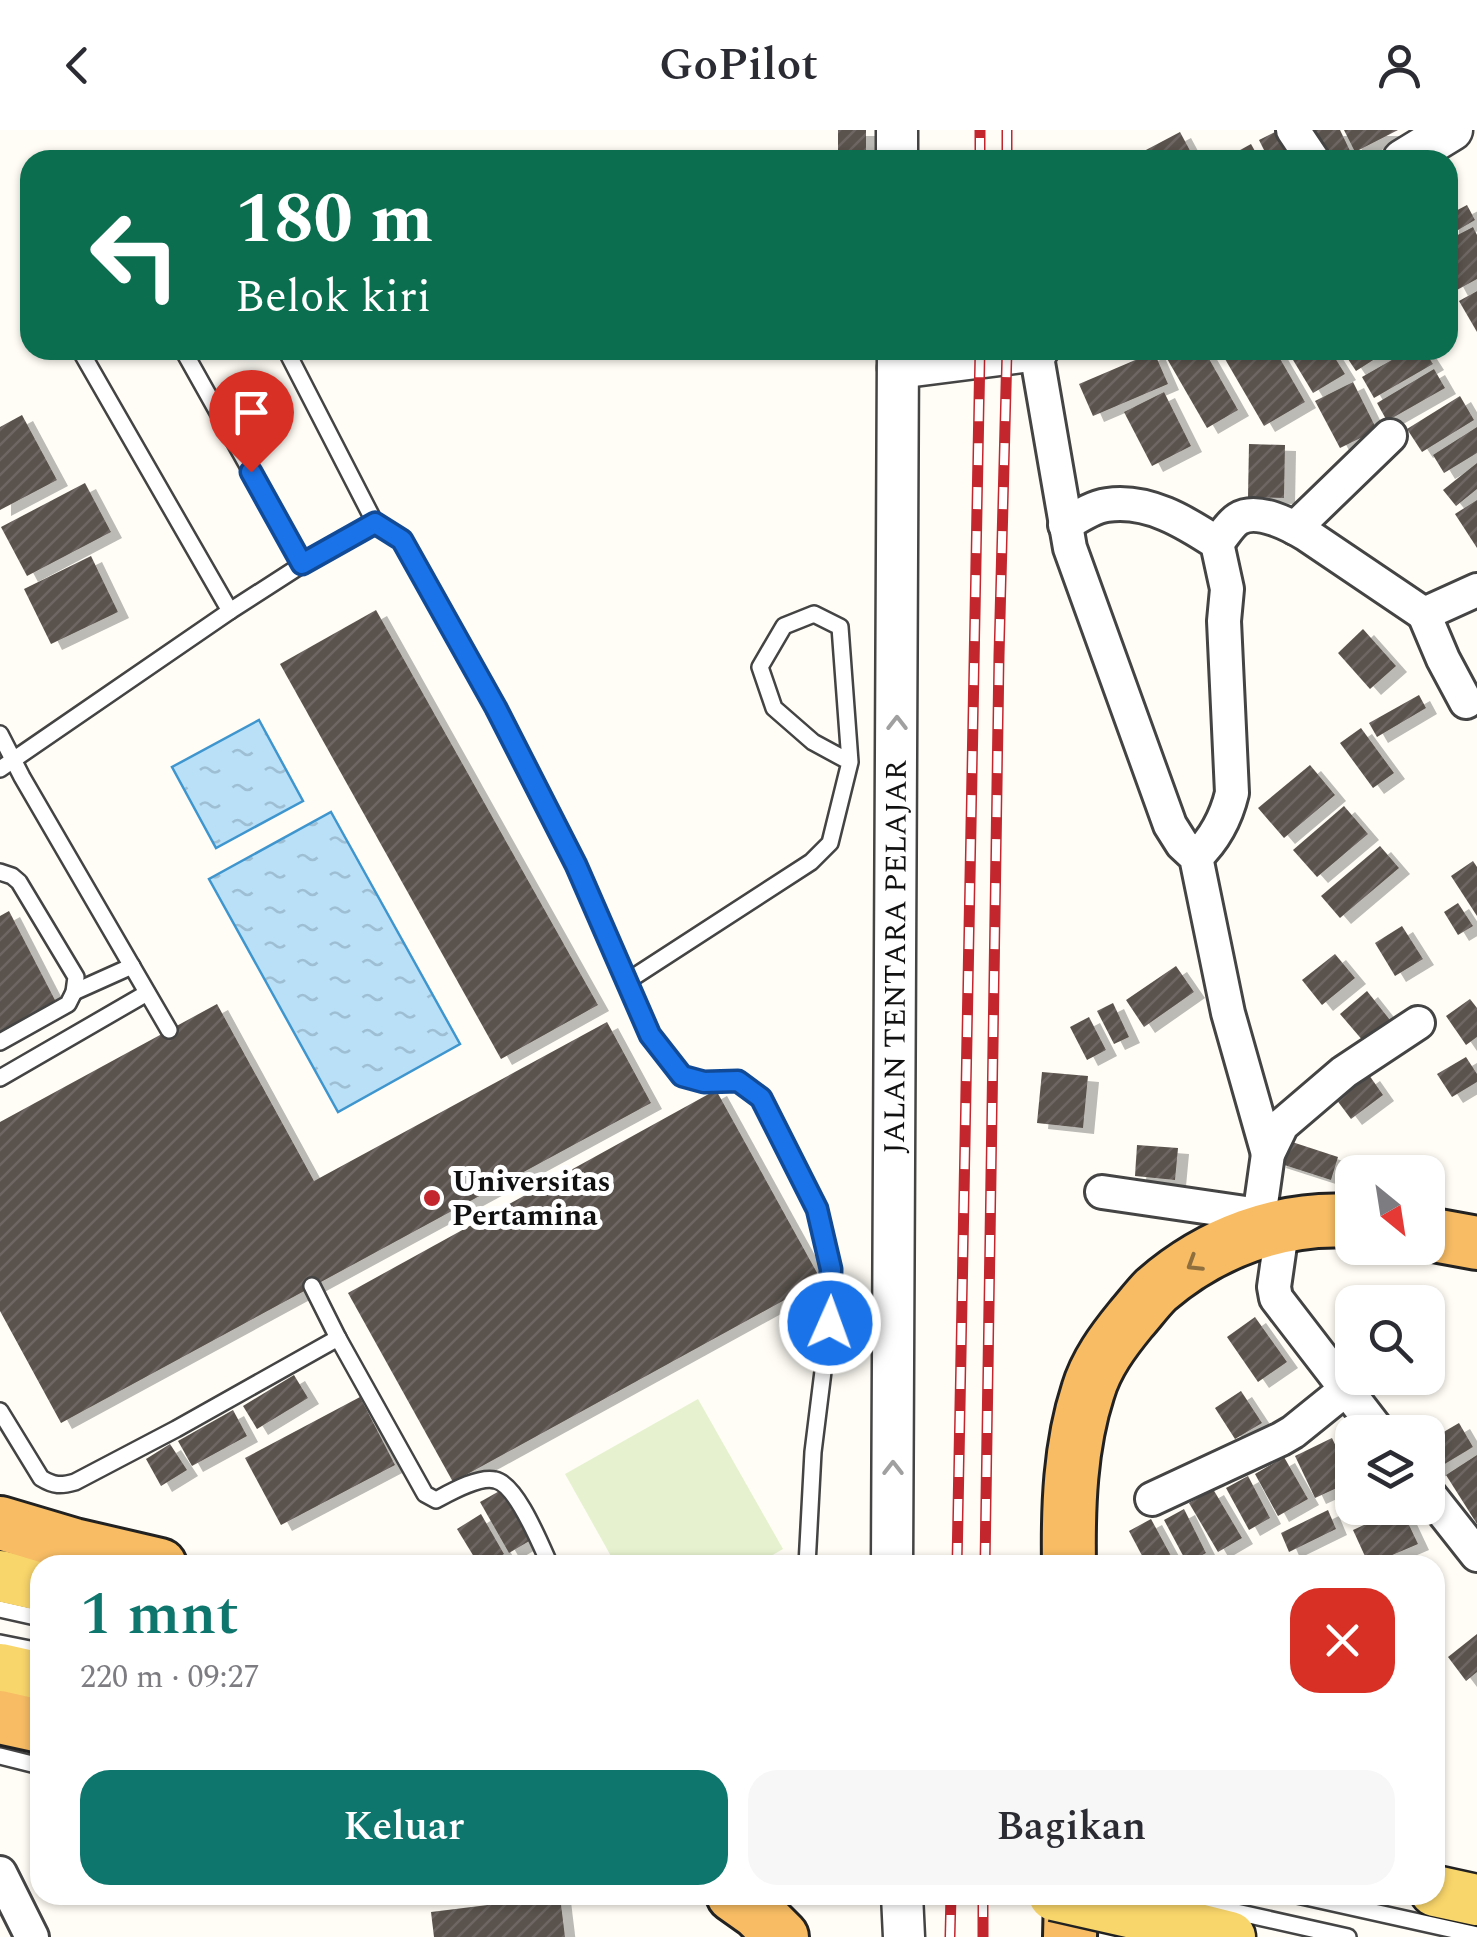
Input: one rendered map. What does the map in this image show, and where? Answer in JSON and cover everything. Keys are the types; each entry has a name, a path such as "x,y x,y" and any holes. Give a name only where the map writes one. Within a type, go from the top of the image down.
{"highway":[{"path":"1069,1555 1068,1506 1077,1441 1088,1389 1110,1345 1154,1292 1197,1260 1266,1224 1335,1220"},
{"path":"1445,1237 1477,1244"},
{"path":"0,1524 117,1555"},
{"path":"0,1718 30,1724"},
{"path":"748,1905 782,1937"},
{"path":"1070,1937 1071,1905"}],"main road":[{"path":"0,1576 30,1583"},
{"path":"0,1669 30,1676"},
{"path":"1445,1893 1477,1900"},
{"path":"1142,1905 1160,1907 1230,1937"}],"street":[{"path":"1420,150 1452,130"},
{"name":"JALAN TENTARA PELAJAR","path":"892,1555 898,360"},
{"path":"1039,360 1070,548 1170,826 1196,857 1228,1013 1268,1154 1266,1224 1276,1298 1335,1376"},
{"path":"1295,528 1390,436"},
{"path":"1064,525 1107,505 1130,505 1153,509 1186,523 1217,543 1226,583 1224,621 1232,792 1219,827 1196,857"},
{"path":"1217,543 1236,520 1248,514 1295,528 1424,614 1466,702"},
{"path":"1424,614 1477,590"},
{"path":"1268,1154 1282,1125 1344,1072 1418,1023"},
{"path":"1102,1192 1266,1224"},
{"path":"1152,1499 1281,1439 1339,1395"},
{"path":"1350,1395 1366,1415"},
{"path":"1445,1515 1477,1555"},
{"path":"0,1873 32,1937"},
{"path":"902,1905 904,1937"}],"lane":[{"path":"86,360 230,611"},
{"path":"189,360 302,564"},
{"path":"291,360 375,523 402,540 496,708 576,865 650,1035 682,1076 704,1082 738,1081 761,1098 817,1209 831,1269 830,1323 813,1452 808,1555"},
{"path":"7,765 230,611 375,523"},
{"path":"626,982 811,862 830,842 850,762 840,628 814,614 784,626 760,666 774,708 813,742 850,762"},
{"path":"0,734 7,765 169,1030"},
{"path":"0,872 19,882 76,977 68,1004 0,1042"},
{"path":"74,992 132,966"},
{"path":"0,1078 147,993"},
{"path":"312,1286 425,1494 436,1500 464,1486 493,1479 504,1484 545,1555"},
{"path":"0,1411 41,1478 60,1486 176,1429 338,1338"},
{"path":"0,1609 30,1616"},
{"path":"0,1642 30,1649"},
{"path":"0,1756 30,1764"},
{"path":"1342,1905 1477,1935"},
{"path":"1160,1907 1348,1937"}],"green space":[{"path":"698,1399 783,1549 772,1555 610,1555 565,1474"}],"water":[{"path":"259,720 303,801 216,848 172,767"},
{"path":"331,812 460,1044 338,1112 209,879"}],"building":[{"path":"838,130 866,130 866,150 838,150"},
{"path":"1279,130 1294,150 1264,150 1259,140"},
{"path":"1303,130 1340,130 1350,150 1314,150"},
{"path":"1344,130 1398,130 1359,150 1354,150"},
{"path":"1180,132 1190,150 1146,150"},
{"path":"1467,205 1475,220 1458,230 1458,210"},
{"path":"1473,227 1477,235 1477,279 1458,289 1458,235"},
{"path":"1477,291 1477,332 1459,301"},
{"path":"1135,360 1158,360 1168,384 1093,416 1079,384"},
{"path":"1168,360 1210,360 1238,410 1207,428"},
{"path":"1226,360 1281,360 1305,402 1264,426"},
{"path":"1293,360 1336,360 1345,374 1313,393"},
{"path":"1349,360 1373,360 1356,371"},
{"path":"1392,360 1430,360 1433,364 1374,398 1362,377"},
{"path":"1434,369 1445,388 1387,421 1377,403"},
{"path":"1353,382 1377,430 1340,448 1315,401"},
{"path":"1164,392 1191,446 1152,466 1124,412"},
{"path":"1460,396 1474,420 1422,452 1407,429"},
{"path":"22,415 57,480 0,510 0,427"},
{"path":"1477,427 1477,453 1444,473 1433,455"},
{"path":"1249,444 1285,445 1284,498 1248,497"},
{"path":"1477,463 1477,489 1456,506 1443,490"},
{"path":"85,483 111,532 27,576 1,527"},
{"path":"1477,500 1477,548 1455,514"},
{"path":"91,556 118,612 51,644 24,589"},
{"path":"376,610 598,1005 501,1059 280,664"},
{"path":"1363,629 1396,666 1370,689 1338,653"},
{"path":"1419,695 1426,708 1377,737 1369,723"},
{"path":"1361,728 1394,773 1373,788 1340,743"},
{"path":"1310,765 1335,795 1284,838 1258,808"},
{"path":"1344,806 1368,834 1317,877 1293,850"},
{"path":"1380,846 1399,868 1340,918 1321,896"},
{"path":"1473,861 1477,867 1477,916 1451,876"},
{"path":"1458,903 1473,926 1458,935 1444,912"},
{"path":"9,911 57,1004 0,1033 0,916"},
{"path":"1402,926 1423,959 1395,976 1375,943"},
{"path":"1335,954 1355,978 1322,1005 1302,980"},
{"path":"1176,966 1194,992 1144,1027 1126,1000"},
{"path":"1367,991 1390,1020 1364,1042 1340,1014"},
{"path":"1470,999 1477,1008 1477,1037 1466,1045 1446,1016"},
{"path":"1113,1003 1129,1037 1114,1044 1097,1011"},
{"path":"217,1004 314,1181 607,1022 651,1103 61,1423 0,1311 0,1122"},
{"path":"1089,1017 1106,1050 1087,1060 1070,1027"},
{"path":"1466,1057 1477,1074 1477,1082 1452,1097 1437,1074"},
{"path":"1042,1072 1088,1076 1083,1128 1037,1123"},
{"path":"1369,1075 1383,1095 1351,1119 1336,1099"},
{"path":"716,1090 821,1280 453,1482 348,1293"},
{"path":"1283,1139 1335,1156 1331,1180 1275,1162"},
{"path":"1137,1145 1178,1148 1175,1180 1135,1176"},
{"path":"1255,1317 1287,1362 1258,1382 1227,1337"},
{"path":"294,1375 308,1398 257,1429 243,1406"},
{"path":"1241,1391 1262,1423 1235,1439 1215,1408"},
{"path":"360,1397 395,1465 281,1525 245,1458"},
{"path":"233,1410 247,1436 192,1466 178,1441"},
{"path":"1459,1423 1473,1447 1445,1464 1445,1431"},
{"path":"1332,1438 1335,1489 1315,1498 1295,1456"},
{"path":"170,1444 187,1470 161,1486 146,1459"},
{"path":"1477,1455 1477,1524 1446,1475"},
{"path":"1284,1457 1308,1499 1278,1516 1255,1474"},
{"path":"1248,1476 1270,1518 1249,1530 1226,1488"},
{"path":"503,1489 531,1540 509,1553 480,1502"},
{"path":"1213,1489 1242,1538 1218,1552 1189,1503"},
{"path":"1184,1509 1206,1553 1183,1555 1164,1520"},
{"path":"1328,1510 1336,1529 1289,1552 1281,1533"},
{"path":"481,1514 504,1554 473,1555 457,1529"},
{"path":"1151,1519 1171,1555 1142,1555 1129,1531"},
{"path":"1364,1525 1409,1525 1418,1544 1392,1555 1364,1555 1353,1530"},
{"path":"1477,1634 1477,1672 1466,1681 1448,1657"},
{"path":"487,1905 561,1905 565,1937 434,1937 431,1912"}],"railway":[{"path":"980,130 980,150"},
{"path":"1007,130 1007,150"},
{"path":"957,1555 980,360"},
{"path":"985,1555 1007,360"},
{"path":"950,1937 951,1905"},
{"path":"983,1905 983,1937"}],"place":[{"name":"Universitas Pertamina","path":"432,1198"}],"route":[{"path":"251,472 302,564 375,523 402,540 496,708 576,865 650,1035 682,1076 704,1082 738,1081 761,1098 817,1209 831,1269 830,1323"}]}
